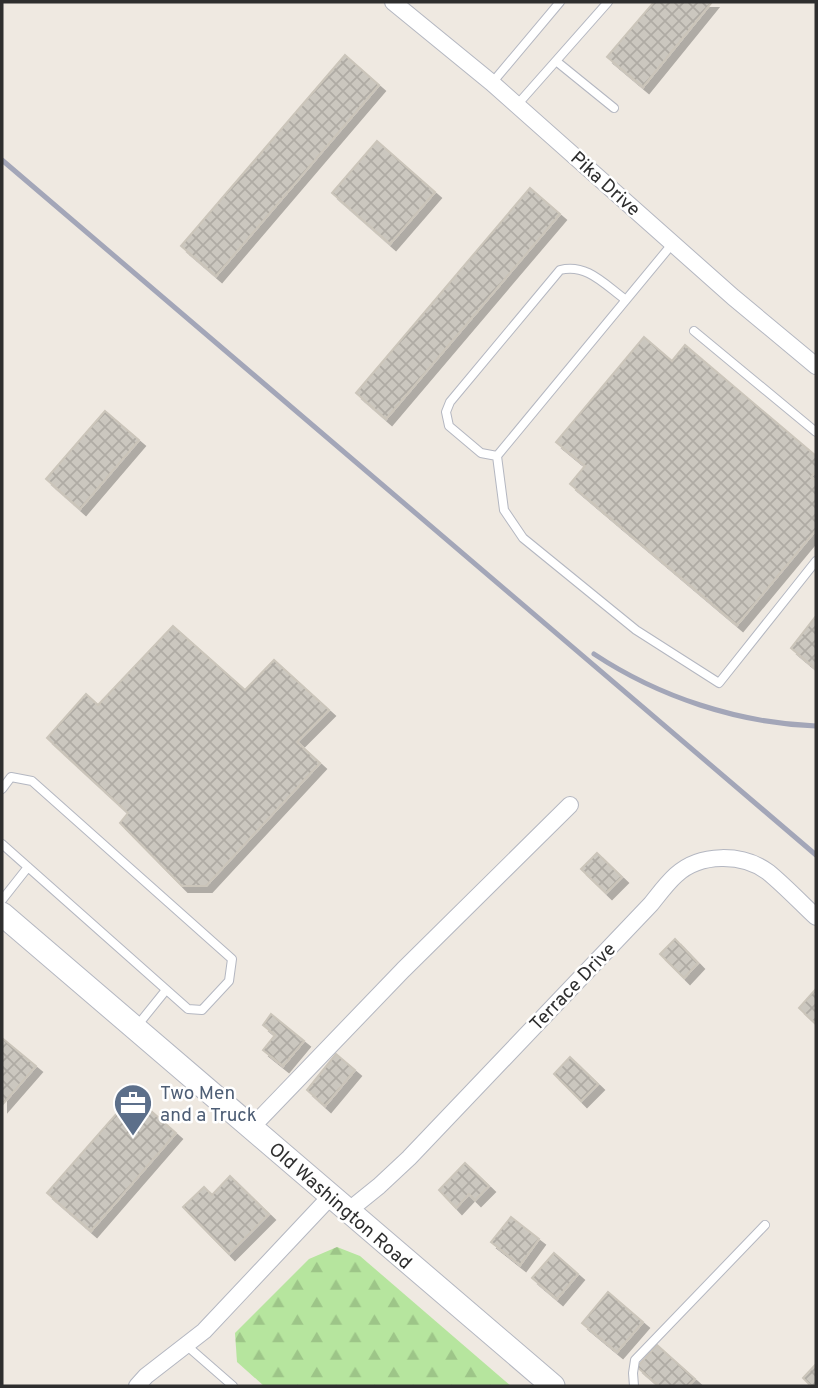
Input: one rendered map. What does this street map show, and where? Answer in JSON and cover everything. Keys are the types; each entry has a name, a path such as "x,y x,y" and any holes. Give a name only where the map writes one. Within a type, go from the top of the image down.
{"main road":[{"name":"Old Washington Road","path":"2,914 553,1386"}],"street":[{"name":"Pika Drive","path":"393,2 492,83 733,297 816,366"},
{"path":"251,1128 403,970 570,805"},
{"name":"Terrace Drive","path":"137,1386 204,1331 339,1203 379,1186 409,1158 677,874 690,865 703,859 729,859 762,869 816,917"}],"lane":[{"path":"492,83 560,2"},
{"path":"517,105 608,2"},
{"path":"556,61 614,108"},
{"path":"673,243 497,456 504,510 523,538 636,630 719,683 816,561"},
{"path":"497,456 481,453 449,426 446,412 450,402 560,270 571,267 586,270 625,300"},
{"path":"694,331 816,432"},
{"path":"2,789 11,777 32,781 232,958 229,981 202,1010 188,1009 2,844"},
{"path":"2,900 28,867"},
{"path":"135,1028 166,990"},
{"path":"635,1386 635,1360 765,1225"},
{"path":"186,1345 233,1386"}],"green space":[{"path":"337,1247 360,1256 511,1386 264,1386 237,1362 235,1333 309,1259"}],"building":[{"path":"654,2 712,2 643,87 607,57"},
{"path":"345,55 379,85 216,276 181,246"},
{"path":"377,141 435,192 390,244 332,193"},
{"path":"530,188 560,214 386,419 356,393"},
{"path":"644,337 672,361 685,345 816,456 816,471 811,477 816,481 816,530 737,625 570,484 585,466 556,442"},
{"path":"105,411 139,440 80,509 46,479"},
{"path":"816,616 816,669 791,648"},
{"path":"173,626 245,690 274,660 329,710 297,742 320,763 206,886 182,886 120,823 128,813 47,738 86,694 98,705"},
{"path":"597,853 622,877 606,893 581,869"},
{"path":"675,939 698,963 684,978 660,954"},
{"path":"816,991 816,1024 799,1008"},
{"path":"271,1014 304,1041 283,1066 263,1050 275,1035 263,1025"},
{"path":"2,1038 36,1066 2,1105"},
{"path":"336,1054 355,1070 325,1106 307,1090"},
{"path":"570,1057 598,1084 581,1101 554,1074"},
{"path":"133,1095 176,1133 91,1231 47,1193"},
{"path":"465,1163 489,1186 475,1200 469,1194 456,1208 439,1190"},
{"path":"230,1176 269,1214 229,1254 183,1207 204,1187 212,1195"},
{"path":"511,1217 539,1239 520,1265 491,1242"},
{"path":"554,1253 578,1274 557,1299 532,1278"},
{"path":"608,1292 643,1322 617,1352 582,1323"},
{"path":"657,1345 695,1379 688,1386 659,1386 637,1367"},
{"path":"816,1364 816,1386 811,1386 803,1378"}],"railway":[{"path":"2,160 816,855"},
{"path":"594,654 645,683 700,705 758,720 816,726"}],"place":[{"name":"Two Men and a Truck","path":"133,1137"}]}
